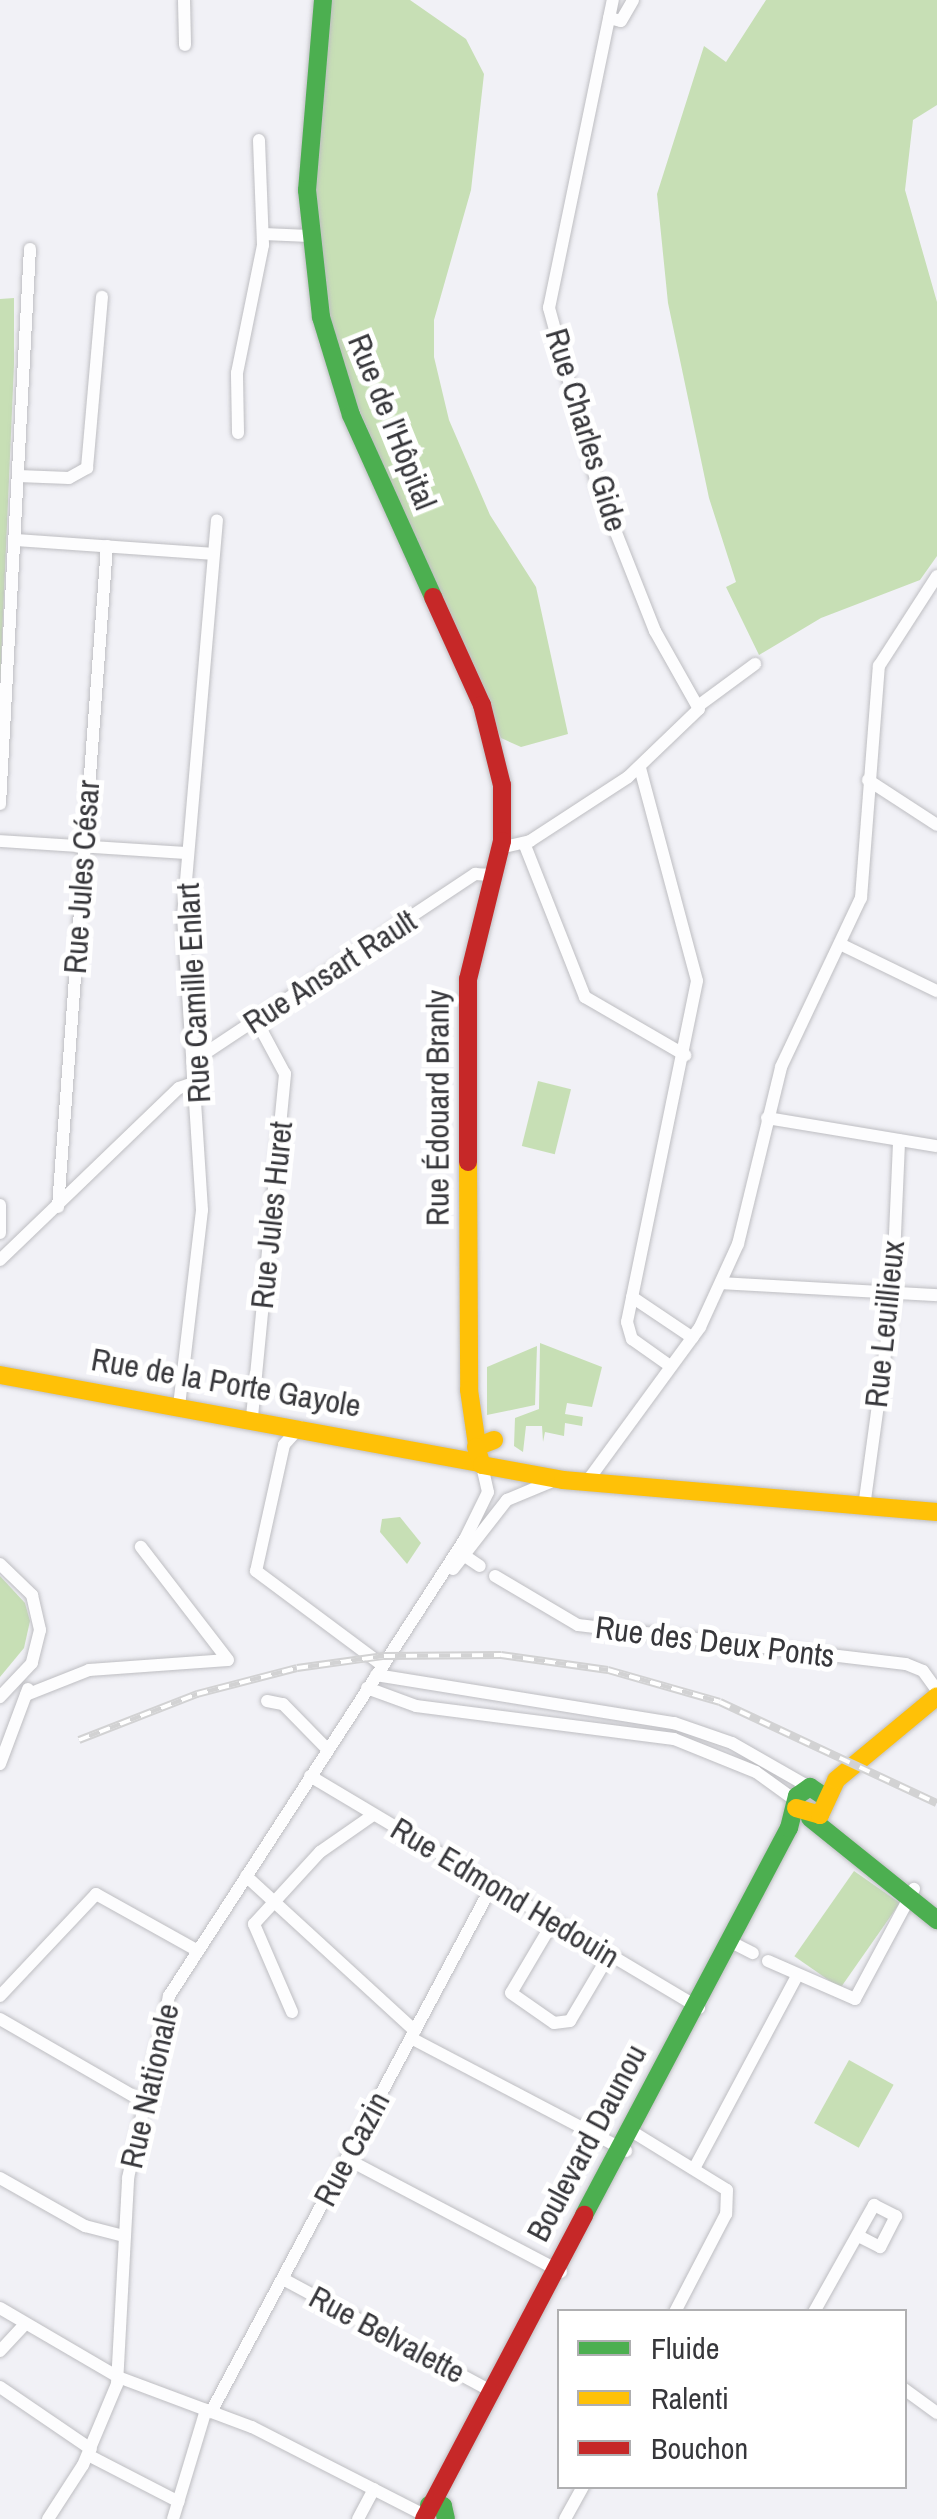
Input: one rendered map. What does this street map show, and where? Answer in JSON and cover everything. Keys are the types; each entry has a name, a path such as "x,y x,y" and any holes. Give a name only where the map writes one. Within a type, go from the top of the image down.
{"street":[{"path":"184,0 185,45"},
{"name":"Rue de l'Hôpital","path":"323,0 308,236 344,397 489,726 503,824 500,848"},
{"name":"Rue Charles Gide","path":"613,0 548,304 595,480 652,626 699,707"},
{"path":"609,18 621,21 634,0"},
{"path":"238,433 237,373 255,310 264,234 260,140"},
{"path":"264,234 308,236"},
{"path":"0,803 30,249"},
{"path":"18,476 69,478 87,468 102,297"},
{"name":"Rue Camille Enlart","path":"180,1406 202,1224 198,1058 183,922 216,520"},
{"path":"15,540 213,554"},
{"name":"Rue Jules César","path":"58,1207 107,546"},
{"path":"590,1479 693,1338 746,1222 767,1118 784,1060 861,898 881,661 937,576"},
{"path":"500,848 524,843 640,768 699,707 756,664"},
{"path":"640,768 697,981 632,1298 629,1336 670,1366"},
{"path":"868,780 937,825"},
{"path":"503,824 524,843 588,1002 685,1054"},
{"path":"0,841 188,854"},
{"name":"Rue Édouard Branly","path":"490,1455 469,1371 468,992 500,848"},
{"name":"Rue Ansart Rault","path":"198,1058 462,885 490,882"},
{"path":"840,944 937,991"},
{"name":"Rue Jules Huret","path":"252,1417 285,1074 256,1020"},
{"path":"0,1260 179,1088 199,1081"},
{"path":"767,1118 937,1146"},
{"name":"Rue Leuillieux","path":"864,1506 892,1293 899,1140"},
{"path":"0,1206 0,1233"},
{"path":"721,1282 937,1295"},
{"path":"632,1298 693,1338"},
{"name":"Rue de la Porte Gayole","path":"0,1375 490,1455"},
{"path":"302,1426 284,1445 256,1570 379,1670 674,1723 732,1743 810,1803 937,1920"},
{"path":"490,1455 563,1480 590,1479"},
{"path":"490,1455 590,1479 937,1515"},
{"name":"Rue Nationale","path":"462,1549 488,1492 490,1455"},
{"name":"Rue Nationale","path":"48,2519 89,2452 118,2377 124,2236 144,2102 166,2005 367,1688 462,1549 512,1495 563,1480"},
{"path":"26,1695 89,1670 228,1660 141,1547"},
{"path":"462,1549 480,1566"},
{"path":"0,1564 38,1610 38,1644 25,1672 0,1698"},
{"name":"Rue des Deux Ponts","path":"495,1576 578,1626 906,1664 936,1688"},
{"path":"0,1764 26,1695 25,1672"},
{"path":"367,1688 416,1706 666,1736 756,1772 810,1803"},
{"path":"810,1803 936,1688"},
{"path":"267,1700 284,1704 328,1749"},
{"name":"Rue Edmond Hedouin","path":"310,1776 697,2007"},
{"name":"Boulevard Daunou","path":"440,2514 559,2271 697,2007 738,1946 810,1803"},
{"path":"292,2012 254,1924 316,1855 373,1815"},
{"path":"246,1876 278,1898 413,2034 623,2149"},
{"name":"Rue Cazin","path":"173,2519 209,2411 492,1886"},
{"path":"911,1893 937,1908"},
{"path":"768,1961 855,1999 911,1893"},
{"path":"0,1996 96,1894 198,1951"},
{"path":"552,1922 511,1992 544,2017 568,2023 609,1955"},
{"path":"696,2166 796,1976"},
{"path":"0,2020 144,2102"},
{"path":"632,2131 723,2182 728,2205 676,2309"},
{"path":"347,2158 559,2271"},
{"path":"0,2178 85,2226 124,2236"},
{"path":"816,2309 858,2236"},
{"name":"Boulevard Daunou","path":"440,2514 491,2391 559,2271"},
{"name":"Rue Belvalette","path":"283,2279 491,2391"},
{"path":"0,2308 118,2377 209,2411 374,2489 440,2514"},
{"path":"0,2351 25,2324"},
{"path":"0,2387 89,2452 179,2502"},
{"path":"907,2391 937,2412"},
{"path":"358,2519 374,2489"},
{"path":"566,2519 581,2489"}],"green space":[{"path":"332,0 410,0 466,39 484,74 471,190 434,320 434,357 449,420 490,515 536,587 568,734 521,747 501,738 349,386 325,303 312,187"},
{"path":"766,0 937,0 937,105 913,120 905,190 937,302 937,556 920,580 821,618 759,655 726,587 736,582 709,498 668,303 657,194 704,46 726,62"},
{"path":"14,298 14,365 0,684 0,299"},
{"path":"538,1081 571,1089 555,1154 522,1146"},
{"path":"540,1343 602,1367 592,1407 567,1403 565,1414 583,1417 582,1426 565,1423 564,1436 545,1432 543,1442 542,1426 526,1426 523,1452 514,1446 515,1418 539,1409"},
{"path":"537,1346 535,1405 487,1415 487,1367"},
{"path":"400,1517 421,1543 407,1564 380,1532 382,1519"},
{"path":"0,1576 25,1603 30,1621 24,1648 0,1677"},
{"path":"854,1871 900,1903 840,1988 794,1956"},
{"path":"849,2060 894,2085 859,2148 814,2123"}],"railway":[{"path":"79,1740 197,1694 297,1668 384,1656 501,1655 608,1670 720,1702 937,1803"}],"traffic: fast":[{"path":"323,0 307,190 321,317 351,415 433,597"},
{"path":"584,2215 789,1828 797,1796 810,1787 825,1797"},
{"path":"810,1818 937,1920"},
{"path":"429,2505 443,2506 446,2519"}],"traffic: slow":[{"path":"468,1162 469,1390 477,1445"},
{"path":"0,1375 479,1463"},
{"path":"494,1440 476,1447 482,1465 563,1480 937,1512"},
{"path":"796,1808 820,1815 836,1780 937,1696"}],"traffic: jam":[{"path":"433,597 482,705 502,785 502,841 468,979 468,1162"},
{"path":"424,2519 584,2215"}]}
